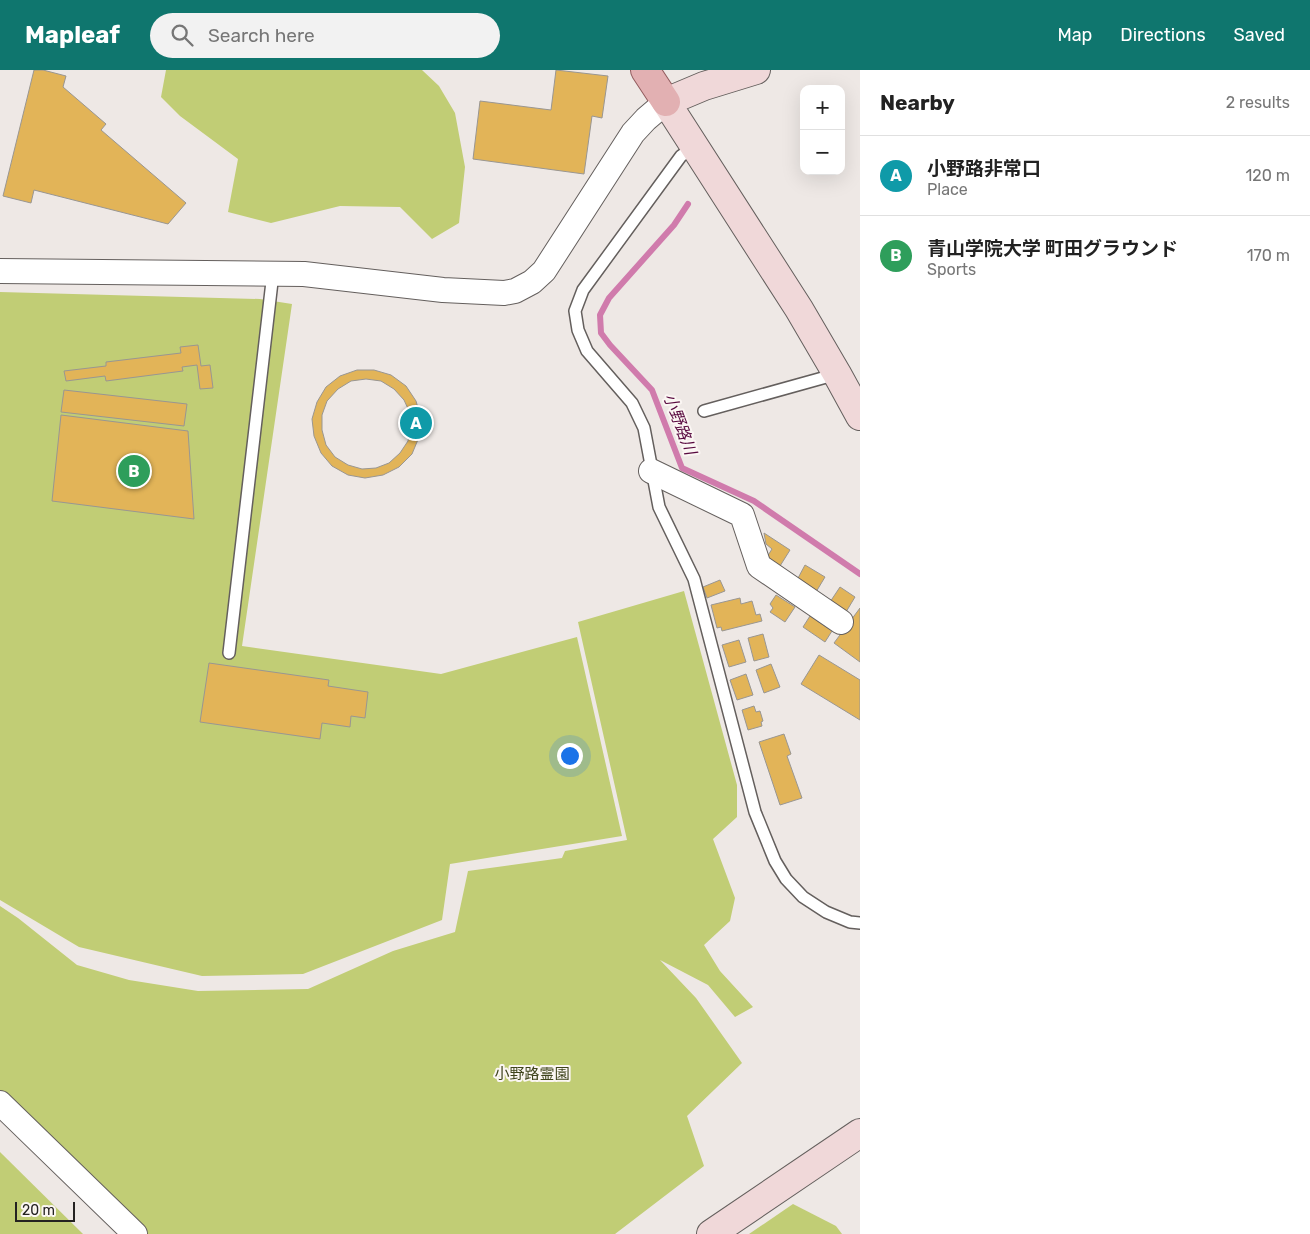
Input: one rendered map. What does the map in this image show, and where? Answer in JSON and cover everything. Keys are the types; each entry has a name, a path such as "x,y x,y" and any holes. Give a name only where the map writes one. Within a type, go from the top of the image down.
{"main road":[{"path":"645,70 666,102"}],"street":[{"path":"0,271 304,274 443,290 504,293 514,291 532,282 544,271 633,133 646,119 666,102 754,71"},
{"path":"666,102 723,189 838,374 860,416"},
{"path":"651,471 742,515 759,566 841,622"},
{"path":"0,1103 135,1234"},
{"path":"710,1234 860,1133"}],"lane":[{"path":"697,150 681,156 582,290 576,311 578,330 587,351 632,403 644,428 659,507 694,579 755,812 775,861 786,880 802,897 826,912 850,922 860,923"},
{"path":"229,653 273,273"},
{"path":"704,411 838,374"}],"green space":[{"path":"166,70 422,70 439,86 455,113 465,167 459,223 432,239 400,207 340,206 271,223 228,212 238,159 180,116 161,97"},
{"path":"0,292 260,299 292,304 242,646 441,674 577,637 622,836 450,864 442,920 303,974 202,976 79,947 0,900"},
{"name":"小野路霊園","path":"684,591 737,785 737,817 713,839 735,898 730,921 704,945 720,971 753,1007 735,1017 708,985 660,960 696,998 742,1063 687,1116 704,1166 615,1234 121,1234 0,1103 0,906 77,965 129,980 198,991 308,989 393,951 455,932 468,871 562,858 565,851 627,840 578,622"},
{"path":"0,1152 83,1234 0,1234"},
{"path":"793,1204 836,1226 842,1234 749,1234"}],"building":[{"path":"34,70 43,70 66,76 63,87 106,124 101,130 186,203 168,224 34,190 31,203 3,196"},
{"path":"556,70 608,76 602,118 592,116 584,174 473,159 480,101 551,110"},
{"path":"198,345 201,366 210,365 213,388 200,389 197,365 182,367 183,371 106,381 105,376 66,381 64,371 106,366 106,362 181,353 180,347"},
{"path":"357,370 374,370 391,375 406,386 416,401 421,419 419,437 412,454 399,467 383,475 365,478 348,475 332,466 321,453 314,436 312,419 317,402 326,387 340,376","holes":["366,379 381,381 394,389 404,400 410,413 411,427 408,441 400,453 389,463 376,468 362,469 348,465 335,457 326,445 322,430 322,415 327,401 338,389 351,381"]},
{"path":"64,390 187,404 184,426 61,412"},
{"path":"61,415 188,431 194,519 52,501"},
{"path":"764,533 790,550 780,566 767,557 772,549 766,544"},
{"path":"805,565 825,577 816,592 797,580"},
{"path":"720,580 725,591 707,598 703,587"},
{"path":"840,587 855,597 846,612 830,602"},
{"path":"776,595 795,607 785,622 770,612 773,608 770,604"},
{"path":"740,598 741,604 752,601 756,615 760,614 762,621 722,631 721,627 717,628 711,605"},
{"path":"860,608 860,662 834,643"},
{"path":"810,616 832,631 825,642 803,627"},
{"path":"763,634 769,657 754,661 748,638"},
{"path":"739,640 746,662 729,667 722,645"},
{"path":"819,655 860,680 860,720 801,684"},
{"path":"209,663 329,680 328,686 368,692 365,718 351,716 350,727 322,723 320,739 200,722"},
{"path":"771,664 780,687 764,693 756,670"},
{"path":"746,674 753,695 737,700 730,680"},
{"path":"754,706 756,712 760,711 763,721 761,722 762,726 748,730 742,710"},
{"path":"784,734 791,754 787,756 802,798 780,805 759,742"}],"waterway":[{"name":"小野路川","path":"688,204 674,225 609,298 600,315 601,333 652,390 682,468 754,501 860,574"}],"place":[{"name":"小野路非常口","path":"416,423"},
{"name":"青山学院大学 町田グラウンド","path":"134,471"}]}
